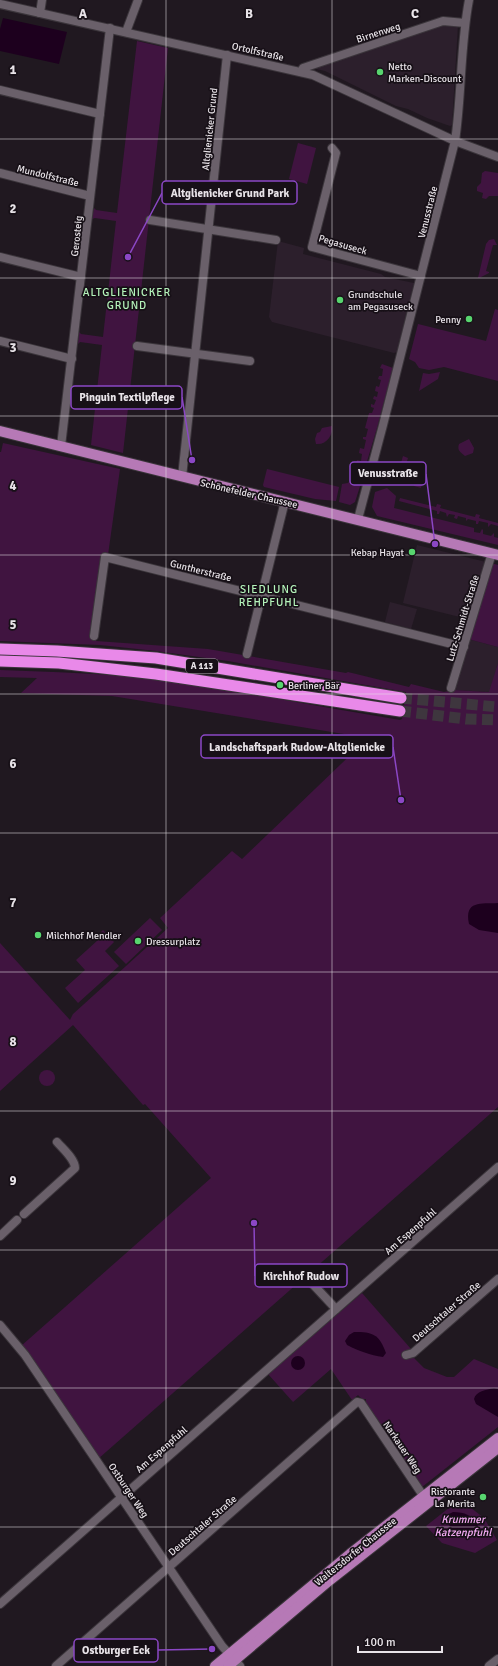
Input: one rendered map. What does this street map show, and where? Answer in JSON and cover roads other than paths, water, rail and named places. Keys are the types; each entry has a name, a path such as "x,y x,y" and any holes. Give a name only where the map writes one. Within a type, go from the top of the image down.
{"highway":[{"name":"A 113","path":"0,650 58,651 156,658 402,698"},
{"name":"A 113","path":"0,661 59,663 156,674 400,711"}],"main road":[{"name":"Schönefelder Chaussee","path":"0,431 495,554"},
{"name":"Waltersdorfer Chaussee","path":"426,1499 498,1438"},
{"name":"Waltersdorfer Chaussee","path":"215,1666 233,1662 344,1559 498,1448"}],"street":[{"path":"40,13 42,0"},
{"path":"126,32 138,0"},
{"path":"465,23 469,0"},
{"name":"Ortolfstraße","path":"0,4 301,72 329,81 455,141 498,157"},
{"name":"Birnenweg","path":"301,72 303,68 443,21 465,23"},
{"name":"Venusstraße","path":"358,520 455,141 459,109 465,23"},
{"name":"Gerosteig","path":"61,446 110,28"},
{"name":"Altglienicker Grund","path":"182,477 227,55"},
{"path":"0,90 100,114"},
{"name":"Pegasuseck","path":"332,148 336,153 312,247 421,276"},
{"name":"Mundolfstraße","path":"0,174 90,196"},
{"path":"150,220 276,240"},
{"path":"0,257 81,277"},
{"path":"0,342 72,359"},
{"path":"137,346 250,361"},
{"path":"246,654 285,501"},
{"name":"Lutz-Schmidt-Straße","path":"451,688 495,554"},
{"name":"Guntherstraße","path":"94,636 105,557 464,647"},
{"path":"0,1236 75,1168 75,1165 70,1157 57,1142"},
{"name":"Am Espenpfuhl","path":"0,1604 498,1167"},
{"path":"308,1278 336,1310"},
{"name":"Deutschtaler Straße","path":"406,1355 413,1353 498,1279"},
{"name":"Ostburger Weg","path":"0,1325 25,1355 233,1662"},
{"name":"Deutschtaler Straße","path":"56,1666 357,1402 361,1403"},
{"name":"Narkauer Weg","path":"361,1403 426,1499"},
{"path":"490,1666 498,1659"}],"water":[{"path":"3,18 67,32 59,64 0,51 0,29"},
{"path":"498,903 498,933 479,930 469,924 468,916 471,907 480,904"},
{"path":"354,1332 371,1334 378,1338 386,1353 383,1357 347,1345 345,1341 349,1335"},
{"path":"295,1356 301,1356 305,1360 305,1366 301,1370 295,1370 291,1366 291,1360"},
{"path":"494,1388 498,1389 498,1417 476,1404 474,1399 477,1394"},
{"name":"Krummer Katzenpfuhl","path":"453,1512 465,1514 471,1517 478,1526 477,1531 466,1535 454,1532 451,1529 447,1518 449,1514"}],"tunnel":[{"path":"401,698 498,707"},
{"path":"400,711 466,719 498,720"}],"place":[{"name":"Netto Marken-Discount","path":"380,72"},
{"name":"Altglienicker Grund Park","path":"128,257"},
{"name":"Grundschule am Pegasuseck","path":"340,300"},
{"name":"Penny","path":"469,319"},
{"name":"Pinguin Textilpflege","path":"192,460"},
{"name":"Venusstraße","path":"435,544"},
{"name":"Kebap Hayat","path":"412,552"},
{"name":"Berliner Bär","path":"280,685"},
{"name":"Landschaftspark Rudow-Altglienicke","path":"401,800"},
{"name":"Milchhof Mendler","path":"38,935"},
{"name":"Dressurplatz","path":"138,941"},
{"name":"Kirchhof Rudow","path":"254,1223"},
{"name":"Ristorante La Merita","path":"483,1497"},
{"name":"Ostburger Eck","path":"212,1649"}],"district":[{"name":"ALTGLIENICKER GRUND","path":"127,298"},
{"name":"SIEDLUNG REHPFUHL","path":"269,595"}]}
